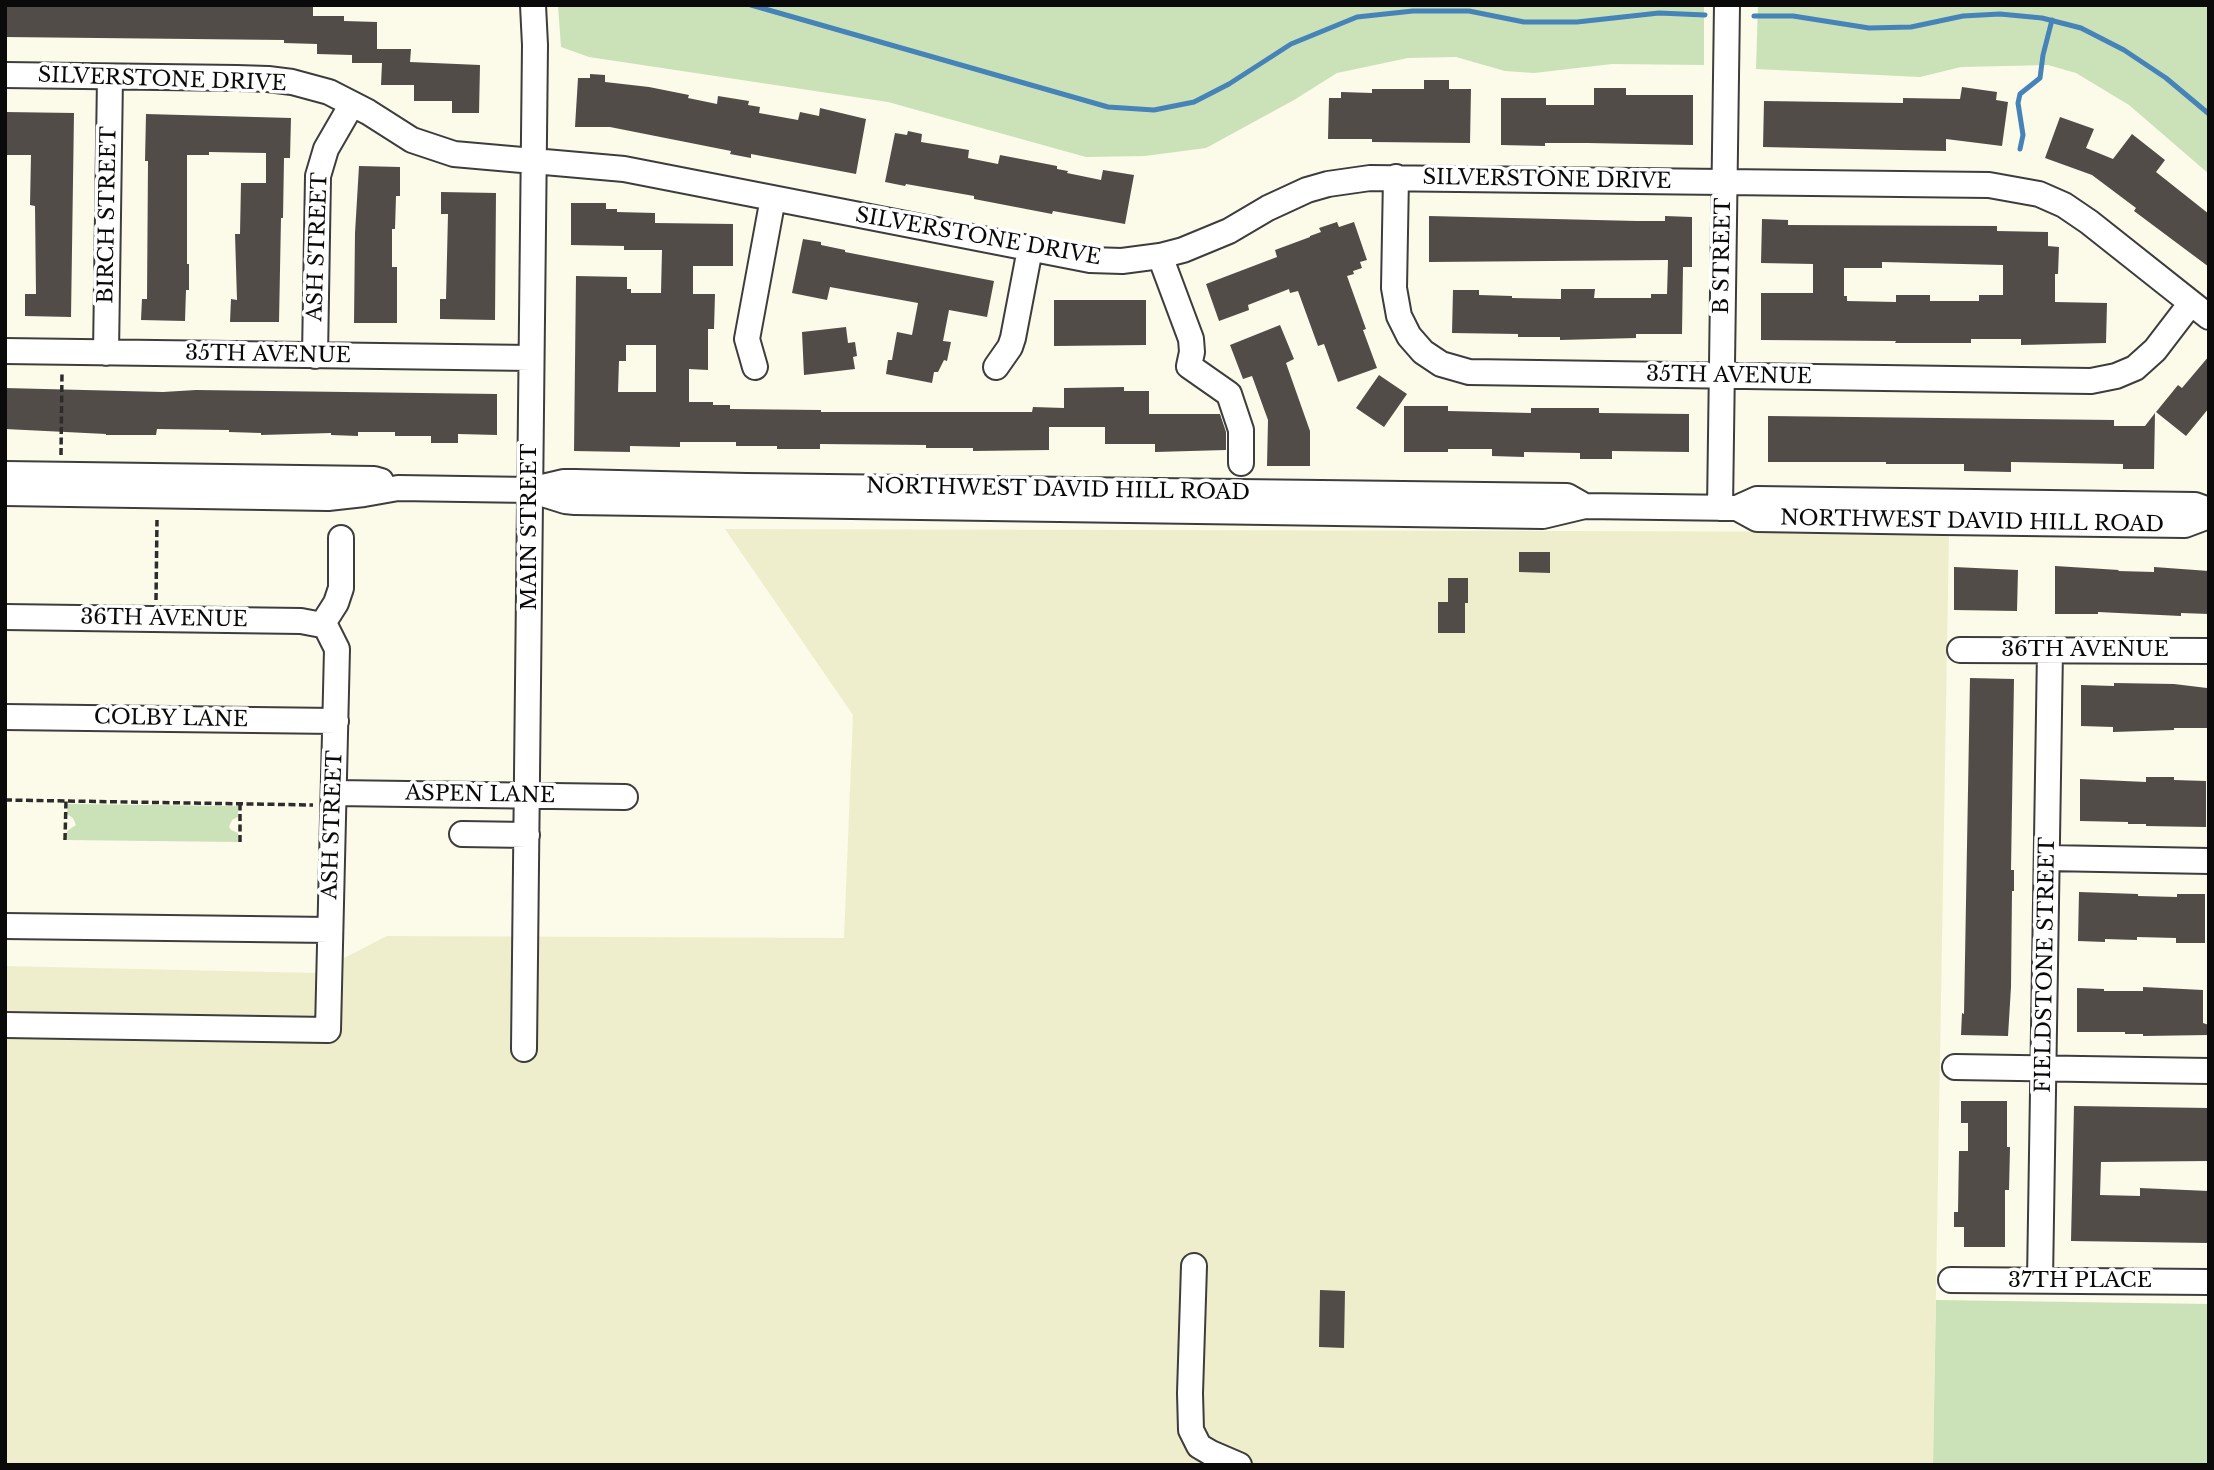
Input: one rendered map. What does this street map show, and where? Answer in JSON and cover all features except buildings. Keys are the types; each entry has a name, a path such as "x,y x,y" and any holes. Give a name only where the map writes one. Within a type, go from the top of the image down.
{"street":[{"name":"MAIN STREET","path":"524,1049 533,5"},
{"name":"B STREET","path":"1727,5 1722,375 1729,508"},
{"name":"SILVERSTONE DRIVE","path":"5,75 268,79 329,92 421,144 462,155 624,169 1090,260 1122,261 1160,256 1207,242 1307,190 1349,180 1396,177 1989,185 2039,194 2077,213 2200,310"},
{"name":"BIRCH STREET","path":"106,353 110,77"},
{"name":"ASH STREET","path":"316,356 318,176 326,149 352,104"},
{"name":"35TH AVENUE","path":"1396,177 1394,288 1397,309 1405,330 1413,341 1435,360 1469,372 2091,381 2126,372 2144,361 2200,310"},
{"path":"755,367 747,339 773,198"},
{"path":"996,367 1013,338 1030,249"},
{"path":"1160,256 1191,339 1189,366 1229,394 1241,430 1241,463"},
{"name":"35TH AVENUE","path":"5,351 531,358"},
{"name":"NORTHWEST DAVID HILL ROAD","path":"5,474 374,479 398,488"},
{"name":"NORTHWEST DAVID HILL ROAD","path":"5,493 328,498 398,488 530,490 575,482 1567,496 1585,506 1729,508 1757,499 2195,505 2209,510"},
{"name":"NORTHWEST DAVID HILL ROAD","path":"1729,508 1757,519 2185,525 2209,516"},
{"path":"322,625 336,603 341,588 341,538"},
{"name":"36TH AVENUE","path":"5,617 302,621 322,625"},
{"name":"ASH STREET","path":"5,1026 328,1030 337,649 326,627 322,625"},
{"name":"36TH AVENUE","path":"1960,650 2209,651"},
{"name":"FIELDSTONE STREET","path":"2040,1280 2050,650"},
{"name":"COLBY LANE","path":"5,717 336,720"},
{"name":"ASPEN LANE","path":"335,793 625,797"},
{"path":"462,834 527,835"},
{"path":"2047,858 2209,861"},
{"path":"5,926 330,930"},
{"path":"1955,1067 2209,1071"},
{"path":"1194,1266 1191,1430 1199,1446 1239,1465"},
{"name":"37TH PLACE","path":"1951,1280 2209,1282"}],"path":[{"path":"61,475 62,352"},
{"path":"156,606 157,520"},
{"path":"5,800 313,805"},
{"path":"65,840 66,801"},
{"path":"240,803 240,842"}],"green space":[{"path":"558,5 1704,5 1704,65 1612,64 1534,73 1505,71 1456,57 1408,58 1337,73 1206,148 1145,156 1086,157 888,102 589,57 561,47"},
{"path":"1758,5 2209,5 2209,174 2129,105 2076,73 2048,65 1961,67 1920,77 1756,69"},
{"path":"725,529 1949,532 1933,1465 5,1465 5,966 315,973 387,936 844,938 853,715"},
{"path":"68,804 238,806 238,817 232,820 229,827 238,833 238,842 67,840 67,831 76,825 73,818 67,814"},
{"path":"1936,1300 2209,1304 2209,1465 1933,1465"}],"waterway":[{"path":"751,5 1108,107 1154,110 1194,102 1229,84 1291,44 1357,17 1413,11 1469,11 1524,22 1577,22 1659,13 1705,15"},
{"path":"1754,16 1793,16 1869,28 1911,27 1963,16 2000,14 2042,18 2081,28 2124,50 2166,78 2209,114"},
{"path":"2020,149 2023,135 2018,103 2020,94 2040,78 2052,20"}]}
